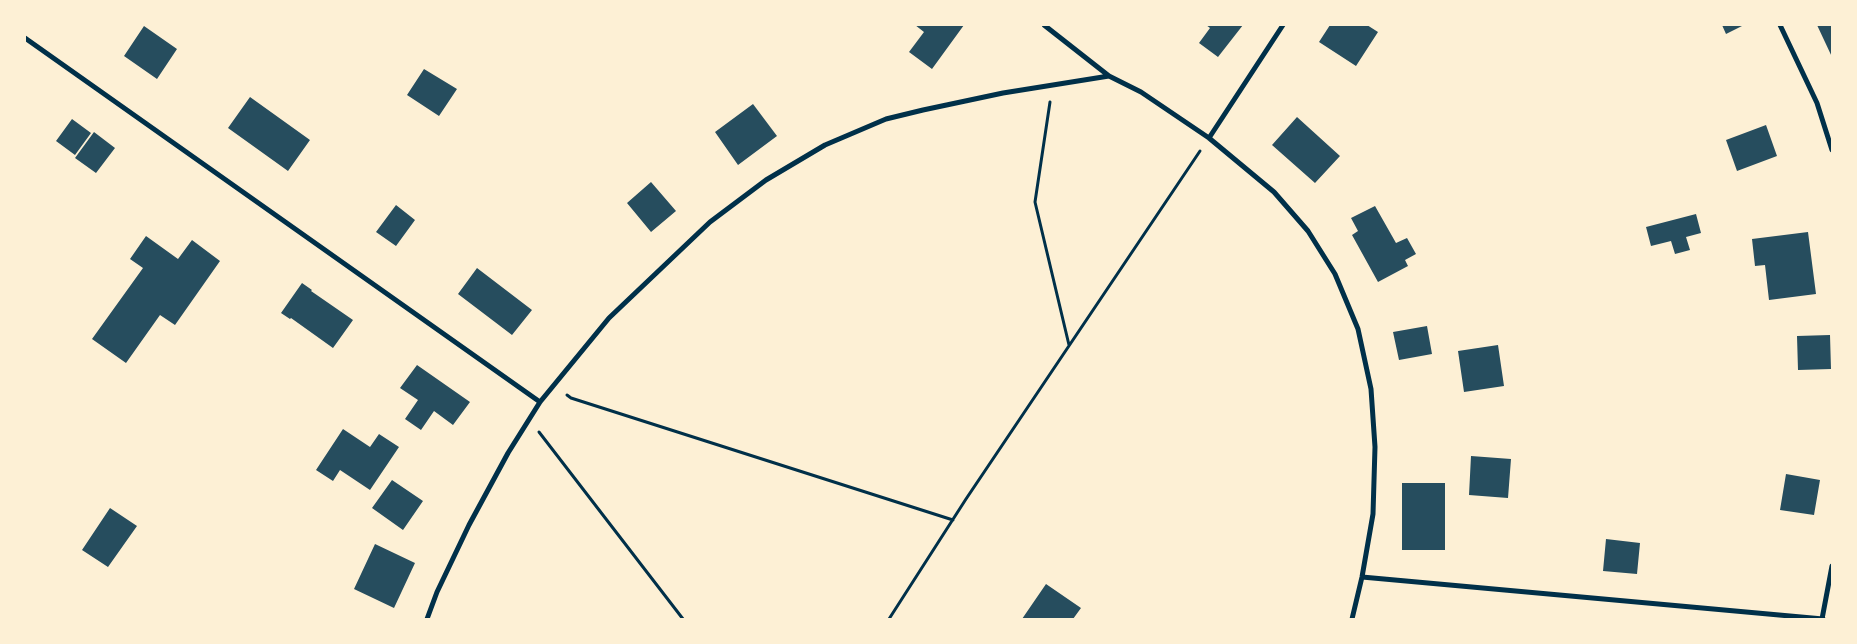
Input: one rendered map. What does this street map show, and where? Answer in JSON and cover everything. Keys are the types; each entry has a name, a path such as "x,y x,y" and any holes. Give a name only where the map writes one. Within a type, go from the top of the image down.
{"street":[{"path":"1044,25 1109,76 1141,92 1208,138 1274,192 1308,231 1335,274 1358,329 1372,389 1375,447 1373,514 1362,577 1352,619"},
{"path":"1208,138 1284,25"},
{"path":"1780,25 1817,103 1832,150"},
{"path":"25,38 540,402"},
{"path":"427,619 437,592 469,525 508,453 540,402 609,318 710,222 766,180 816,150 886,119 976,98 1109,76"},
{"path":"1362,577 1823,619 1832,566"}],"path":[{"path":"1053,85 1035,202 1069,346"},
{"path":"890,619 953,520 1208,138"},
{"path":"554,385 571,398 953,520"},
{"path":"529,420 684,619"}],"building":[{"path":"915,25 964,25 932,69 909,52 924,32"},
{"path":"1206,25 1243,25 1218,57 1199,43 1210,28"},
{"path":"1330,25 1367,25 1378,32 1356,66 1319,42"},
{"path":"1722,25 1744,25 1726,34"},
{"path":"1817,25 1832,25 1832,57"},
{"path":"144,26 177,49 157,79 124,56"},
{"path":"424,69 457,89 439,116 407,95"},
{"path":"250,97 310,140 288,171 228,128"},
{"path":"753,104 777,136 738,165 715,132"},
{"path":"1297,117 1340,156 1315,183 1272,145"},
{"path":"72,119 91,133 75,155 56,141"},
{"path":"1766,125 1777,156 1737,171 1726,140"},
{"path":"94,132 115,148 96,173 75,158"},
{"path":"651,182 676,211 651,232 627,203"},
{"path":"396,205 415,220 396,246 376,232"},
{"path":"1375,206 1396,243 1407,238 1416,254 1405,260 1408,266 1378,282 1352,235 1358,231 1351,218"},
{"path":"1696,214 1701,233 1686,237 1690,250 1675,254 1671,241 1651,246 1646,227"},
{"path":"1808,232 1816,294 1769,300 1765,265 1755,266 1752,239"},
{"path":"146,236 178,259 192,240 220,261 175,325 160,315 126,363 92,339 143,268 130,259"},
{"path":"477,268 532,310 512,335 458,294"},
{"path":"302,283 353,320 333,348 281,313"},
{"path":"1427,326 1432,354 1399,360 1393,332"},
{"path":"1830,335 1831,369 1798,370 1797,336"},
{"path":"1498,345 1504,386 1464,392 1458,351"},
{"path":"417,365 470,402 453,425 434,411 421,430 405,419 418,400 400,388"},
{"path":"343,429 370,447 379,434 399,447 370,490 340,470 333,481 316,470"},
{"path":"1471,456 1511,459 1508,498 1469,495"},
{"path":"1786,474 1820,480 1814,515 1780,510"},
{"path":"392,480 423,501 403,530 372,508"},
{"path":"1402,483 1445,483 1445,550 1402,550"},
{"path":"110,508 137,526 108,567 82,550"},
{"path":"1606,539 1640,543 1637,574 1603,571"},
{"path":"375,544 415,563 394,608 354,589"},
{"path":"1046,584 1081,608 1073,619 1022,619"}]}
